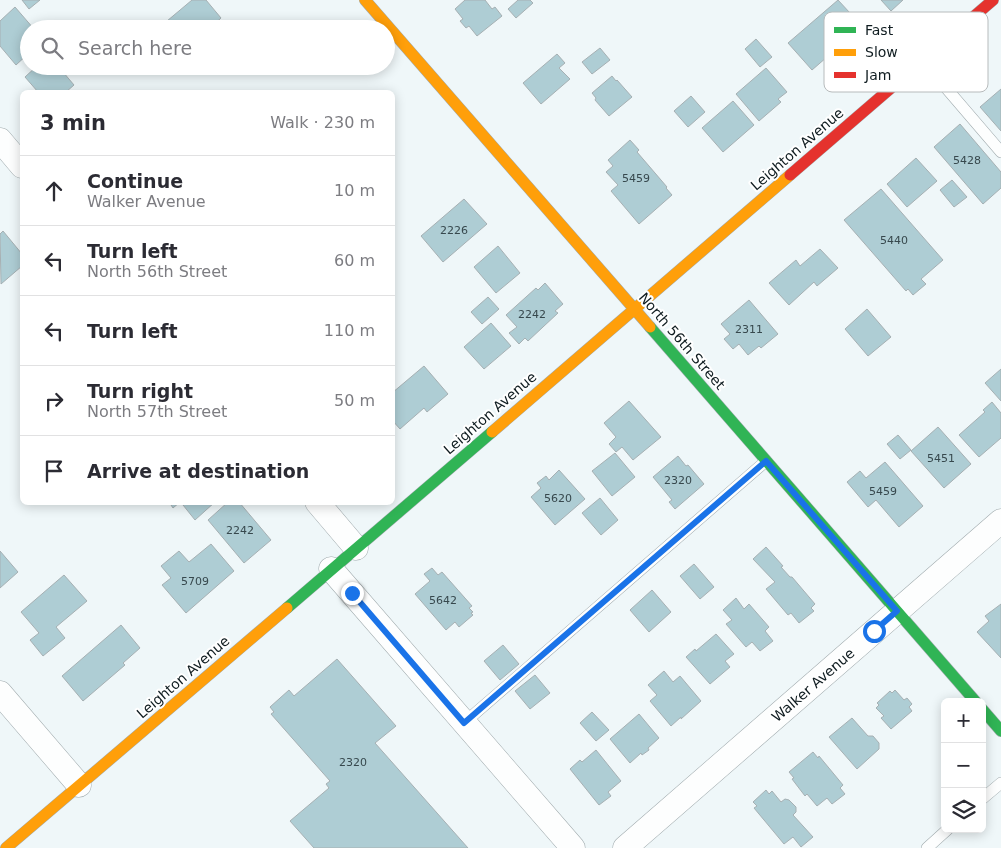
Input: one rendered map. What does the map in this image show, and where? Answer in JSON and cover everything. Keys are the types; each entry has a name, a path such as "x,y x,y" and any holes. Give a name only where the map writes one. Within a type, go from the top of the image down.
{"street":[{"name":"Leighton Avenue","path":"978,12 992,0"},
{"name":"North 56th Street","path":"374,3 388,20"},
{"name":"North 56th Street","path":"395,28 635,310 973,698"},
{"name":"Leighton Avenue","path":"6,848 635,310 885,92"},
{"path":"0,140 20,160"},
{"path":"320,505 356,548"},
{"name":"Walker Avenue","path":"625,848 1001,521"},
{"path":"331,569 573,848"},
{"path":"0,693 79,785"},
{"path":"986,714 1001,731"}],"lane":[{"path":"949,92 1001,152"},
{"path":"464,723 766,461"},
{"path":"986,796 1001,783"},
{"path":"926,848 943,833"}],"building":[{"path":"22,0 40,0 29,9"},
{"path":"192,0 206,0 221,18 219,20 168,20"},
{"path":"465,0 485,0 492,9 495,7 502,16 477,36 469,26 466,28 460,21 463,19 455,9"},
{"path":"518,0 530,0 533,3 516,18 508,9"},
{"path":"838,0 849,12 824,12"},
{"path":"881,0 903,0 891,11"},
{"path":"15,7 26,20 20,20 20,61 16,65 0,46 0,21"},
{"path":"824,12 824,60 812,70 788,43"},
{"path":"756,39 772,57 760,67 745,49"},
{"path":"600,48 610,60 592,74 582,62"},
{"path":"557,54 565,63 559,68 570,79 541,104 523,83"},
{"path":"766,68 787,92 778,99 781,102 759,121 736,94"},
{"path":"27,75 66,75 74,85 68,90 36,90 25,77"},
{"path":"612,76 632,97 609,116 595,100 596,98 592,93"},
{"path":"1001,89 1001,131 980,107"},
{"path":"691,96 705,112 688,127 674,111"},
{"path":"733,101 754,125 723,152 702,128"},
{"path":"960,124 1001,172 1001,188 983,204 934,147"},
{"path":"630,140 639,150 637,152 672,195 639,224 611,191 618,185 606,172 613,166 608,160"},
{"path":"916,158 937,181 907,207 887,184"},
{"path":"952,180 967,197 954,207 940,190"},
{"path":"881,189 943,260 921,279 926,284 913,295 908,289 906,291 844,220"},
{"path":"464,199 487,224 443,262 421,236"},
{"path":"3,231 20,252 20,268 1,284 0,234"},
{"path":"498,246 520,273 496,293 474,267"},
{"path":"820,249 838,268 817,286 814,282 789,305 769,283 796,260 800,266"},
{"path":"545,283 563,304 555,311 558,313 528,341 525,338 519,344 509,333 517,327 506,315 536,288 538,290"},
{"path":"488,297 499,309 482,324 471,312"},
{"path":"749,300 778,334 761,348 759,346 748,355 739,344 733,349 724,339 730,334 721,324"},
{"path":"867,309 891,337 868,356 845,329"},
{"path":"491,323 511,346 484,369 464,347"},
{"path":"424,366 448,394 427,412 424,408 400,429 395,423 395,390"},
{"path":"1001,369 1001,401 985,383"},
{"path":"629,401 661,437 633,460 622,447 616,452 609,444 616,437 604,423"},
{"path":"992,402 1001,413 1001,438 979,457 959,435 985,412 983,410"},
{"path":"938,427 971,464 944,488 911,451"},
{"path":"898,435 911,450 900,459 887,444"},
{"path":"615,453 635,477 612,496 592,471"},
{"path":"678,456 704,484 675,509 669,502 672,500 653,477"},
{"path":"885,462 923,506 899,527 876,500 868,507 847,482 860,471 866,478"},
{"path":"559,470 585,499 555,525 531,497 541,488 537,483 546,476 549,480"},
{"path":"600,498 618,520 601,535 582,513"},
{"path":"183,505 212,505 195,520"},
{"path":"225,505 242,505 271,540 244,563 208,520"},
{"path":"211,544 234,571 186,613 162,585 171,578 161,566 179,551 189,562"},
{"path":"766,547 783,566 781,567 815,604 811,608 814,611 799,623 791,613 788,615 766,589 775,582 753,559"},
{"path":"0,551 18,572 0,588"},
{"path":"694,564 714,587 700,599 680,576"},
{"path":"432,568 438,575 442,572 472,606 469,608 473,615 459,627 455,622 446,630 415,594 430,581 424,574"},
{"path":"64,575 87,601 56,627 65,638 43,656 30,640 39,633 21,612"},
{"path":"652,590 671,612 649,632 630,610"},
{"path":"736,598 744,609 749,604 769,627 765,631 773,641 760,651 752,642 746,647 726,624 732,620 723,610"},
{"path":"1001,604 1001,658 977,632 989,621 985,616"},
{"path":"121,625 140,648 123,663 125,665 83,701 62,676"},
{"path":"716,634 734,654 725,661 730,667 710,684 686,657"},
{"path":"503,645 519,664 500,680 484,661"},
{"path":"337,659 396,726 375,743 468,848 314,848 290,821 329,788 326,784 330,781 271,714 274,712 270,707 289,690 294,696"},
{"path":"664,671 673,682 680,676 701,701 671,726 650,701 657,695 648,685"},
{"path":"535,675 550,693 530,709 515,691"},
{"path":"895,690 904,700 907,698 912,704 909,707 912,711 891,729 881,718 884,716 876,708 879,705 877,703 890,691 892,693"},
{"path":"592,712 609,730 596,741 580,723"},
{"path":"639,714 659,738 648,748 649,750 642,755 641,753 630,763 610,739"},
{"path":"852,718 868,736 873,736 879,743 879,749 857,769 829,737"},
{"path":"596,750 621,781 608,792 611,796 599,805 570,769"},
{"path":"813,752 818,758 819,756 843,785 840,788 845,794 832,804 827,798 817,806 807,794 805,796 789,772"},
{"path":"766,790 769,794 772,791 781,802 785,799 789,800 796,807 796,812 793,815 813,837 801,847 793,837 784,844 754,808 757,806 753,802"}],"traffic: fast":[{"path":"650,327 973,698"},
{"path":"287,608 492,432"},
{"path":"986,714 1001,731"}],"traffic: slow":[{"path":"365,0 382,20"},
{"path":"395,34 650,327"},
{"path":"492,432 790,175"},
{"path":"6,848 287,608"}],"traffic: jam":[{"path":"979,12 993,0"},
{"path":"790,175 886,92"}],"route":[{"path":"352,593 464,723 766,461 897,611 874,631"}]}
